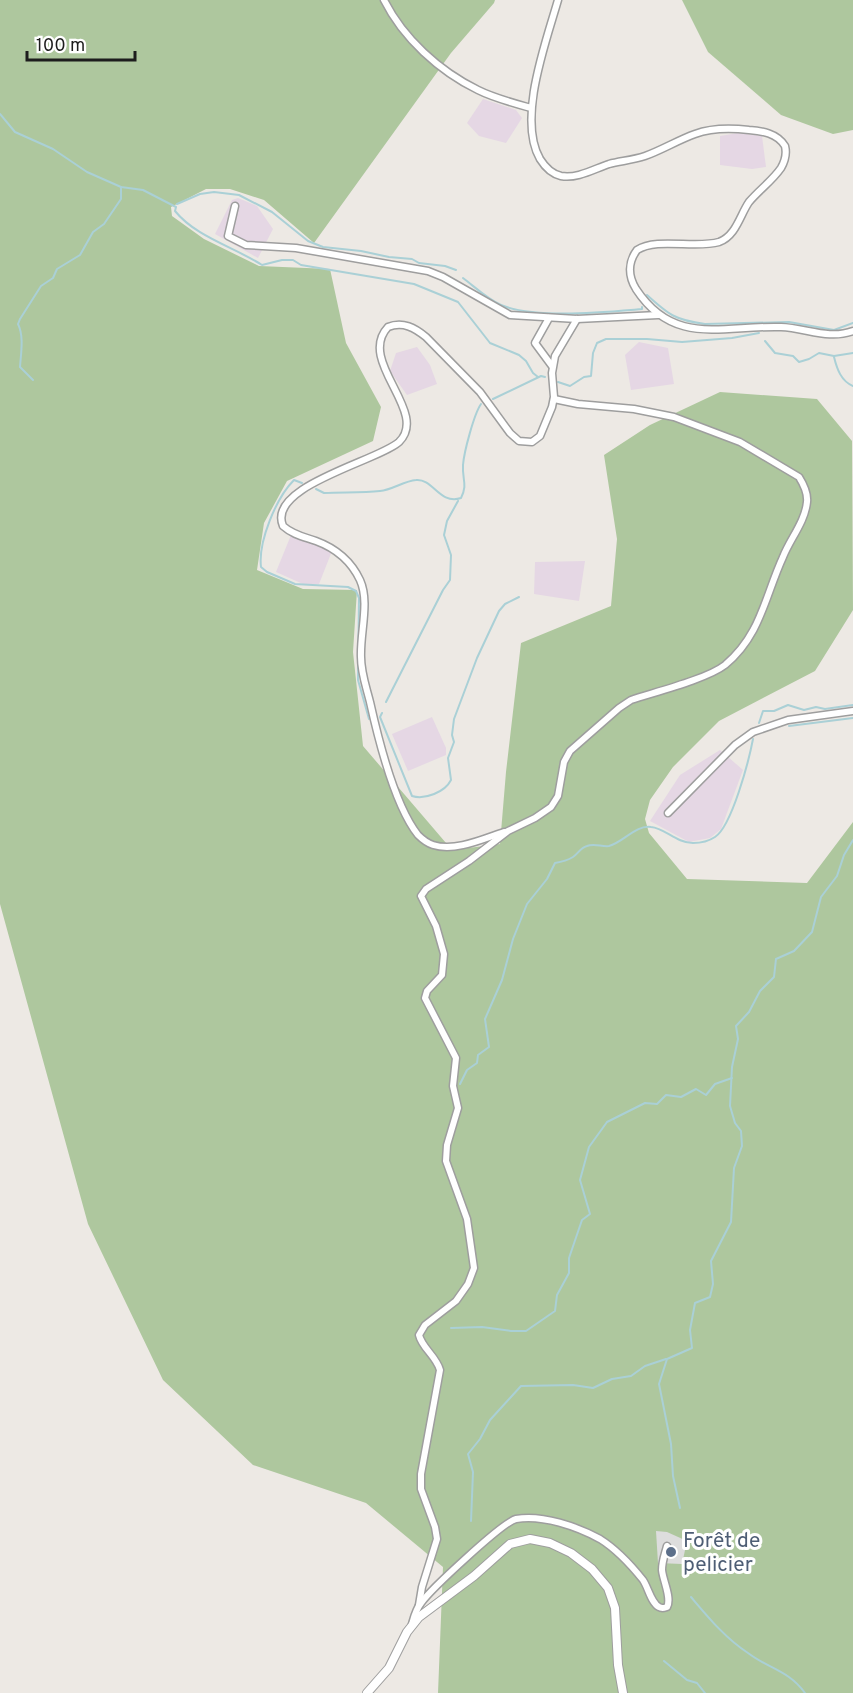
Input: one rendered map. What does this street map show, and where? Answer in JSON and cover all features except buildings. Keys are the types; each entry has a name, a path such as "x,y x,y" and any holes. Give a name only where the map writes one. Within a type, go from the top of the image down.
{"street":[{"path":"384,0 395,19 412,40 444,69 480,91 531,108"},
{"path":"558,0 531,108 531,134 537,152 546,167 560,176 578,175 609,164 641,157 706,130 759,131 776,137 785,146 785,156 780,169 749,203 733,232 727,238 705,244 651,245 635,252 630,264 632,280 639,293 658,315 675,324 691,328 786,327 834,335 853,331"},
{"path":"235,206 228,236 243,244 296,248 428,271 452,281 506,314 577,319 658,315"},
{"path":"549,318 536,343 552,366"},
{"path":"554,399 578,404 661,413 727,436 799,477 805,488 807,506 782,558 755,628 725,665 711,673 631,700 620,708 570,751 564,762 558,796 551,807 535,818 508,831 445,847 427,842 416,832 402,808 386,759 362,674 364,595 359,578 334,549 292,533 283,526 281,519 287,504 297,494 325,477 393,446 404,435 407,424 403,408 380,355 381,339 391,325 407,326 426,337 480,392 510,433 519,441 532,442 540,436 554,399 551,380 552,366 558,350 577,319"},
{"path":"668,813 735,745 753,732 794,719 853,711"},
{"path":"367,1693 377,1687 412,1625 436,1539 435,1527 421,1489 421,1480 440,1370 419,1335 425,1326 456,1301 468,1284 474,1268 467,1219 446,1161 447,1145 458,1108 453,1086 456,1058 425,998 427,991 442,975 444,954 436,926 421,896 426,889 469,861 508,831"},
{"path":"419,1605 499,1529 513,1520 541,1520 574,1528 598,1539 630,1565 643,1581 656,1605 662,1608 668,1607 670,1602 662,1572 667,1546"},
{"path":"412,1625 510,1544 530,1539 549,1543 571,1553 592,1569 611,1594 615,1608 617,1659 623,1693"}],"shaded area":[{"path":"483,99 516,110 522,118 506,143 479,136 467,123"},
{"path":"738,133 762,136 766,167 752,169 720,165 720,136"},
{"path":"238,198 257,206 273,229 258,258 215,234 232,200"},
{"path":"639,342 668,348 674,384 631,390 625,355"},
{"path":"417,347 430,365 437,384 407,395 390,371 396,353"},
{"path":"291,535 332,551 319,584 303,584 276,572"},
{"path":"585,561 579,601 534,594 535,562"},
{"path":"432,717 446,748 446,755 408,771 392,734"},
{"path":"720,750 743,770 721,829 710,838 689,842 650,821 680,775"},
{"name":"Forêt de pelicier","path":"656,1531 667,1532 687,1541 682,1564 658,1563"}],"green space":[{"path":"0,0 495,0 451,53 314,243 264,200 230,189 206,189 171,207 172,216 204,239 259,266 330,269 346,343 381,407 373,441 287,481 264,523 257,570 303,589 357,590 353,652 363,746 452,850 500,844 521,643 611,606 617,539 604,455 650,425 720,392 817,399 852,441 853,610 815,671 719,721 673,767 650,800 645,819 649,833 687,879 807,883 853,822 853,1693 438,1693 443,1567 366,1503 253,1465 163,1380 88,1224 0,904"},
{"path":"682,0 853,0 853,130 833,134 781,115 708,52"}],"waterway":[{"path":"0,114 15,132 53,149 87,172 121,187 143,190 176,207 175,211 204,235 262,265 293,260 301,265 414,284 458,302 490,343 519,355 538,377"},
{"path":"33,380 20,367 22,339 18,324 20,319 41,286 53,278 57,269 80,255 93,232 104,224 121,199 121,187"},
{"path":"177,204 200,194 214,192 239,195 272,212 308,241 323,247 412,259 419,263 445,266 456,270"},
{"path":"463,278 501,305 532,312 609,312 642,309 642,307"},
{"path":"647,295 673,316 705,324 789,322 834,330 853,323"},
{"path":"558,382 570,386 584,377 591,376 593,353 597,343 606,339 682,342 732,338 759,333"},
{"path":"765,341 775,353 793,356 799,362 819,353 834,356 853,353"},
{"path":"834,357 843,378 853,386"},
{"path":"493,399 541,376 545,377"},
{"path":"316,489 324,493 373,492 422,480 447,498 461,498 464,489 465,451 472,424 481,404"},
{"path":"302,483 294,480 275,509 262,545 261,567 295,584 348,587 356,591 359,598 358,680 369,719"},
{"path":"386,702 450,580 451,555 444,535 447,521 458,501"},
{"path":"382,713 380,717 412,796 428,796 444,788 451,780 448,758 454,742 452,735 454,719 477,658 499,611 505,604 519,597"},
{"path":"759,723 763,711 774,711 788,705 804,710 853,705"},
{"path":"789,726 853,718"},
{"path":"460,1084 467,1070 477,1063 478,1055 489,1047 485,1019 502,980 513,939 527,904 547,879 555,863 575,856 587,846 609,846 645,827 656,828 693,843 715,837 728,820 744,776 753,739"},
{"path":"680,1508 673,1476 671,1444 659,1384 667,1359 692,1348 690,1330 695,1303 710,1297 713,1284 711,1261 731,1222 734,1168 742,1146 741,1131 735,1123 730,1106 732,1067 738,1039 736,1026 749,1012 760,991 774,977 776,959 794,951 812,932 821,897 837,876 844,855 853,840"},
{"path":"451,1328 482,1327 526,1331 555,1311 557,1295 569,1273 569,1258 582,1220 590,1214 580,1180 589,1147 607,1122 645,1103 657,1104 666,1095 681,1097 696,1089 706,1095 715,1084 732,1078"},
{"path":"471,1521 473,1472 468,1454 480,1439 490,1420 521,1386 573,1385 593,1388 612,1379 631,1376 645,1366 666,1359"},
{"path":"691,1597 732,1641 792,1679 805,1693"},
{"path":"664,1661 687,1680 697,1683 705,1693"}],"place":[{"name":"Forêt de pelicier","path":"671,1552"}]}
